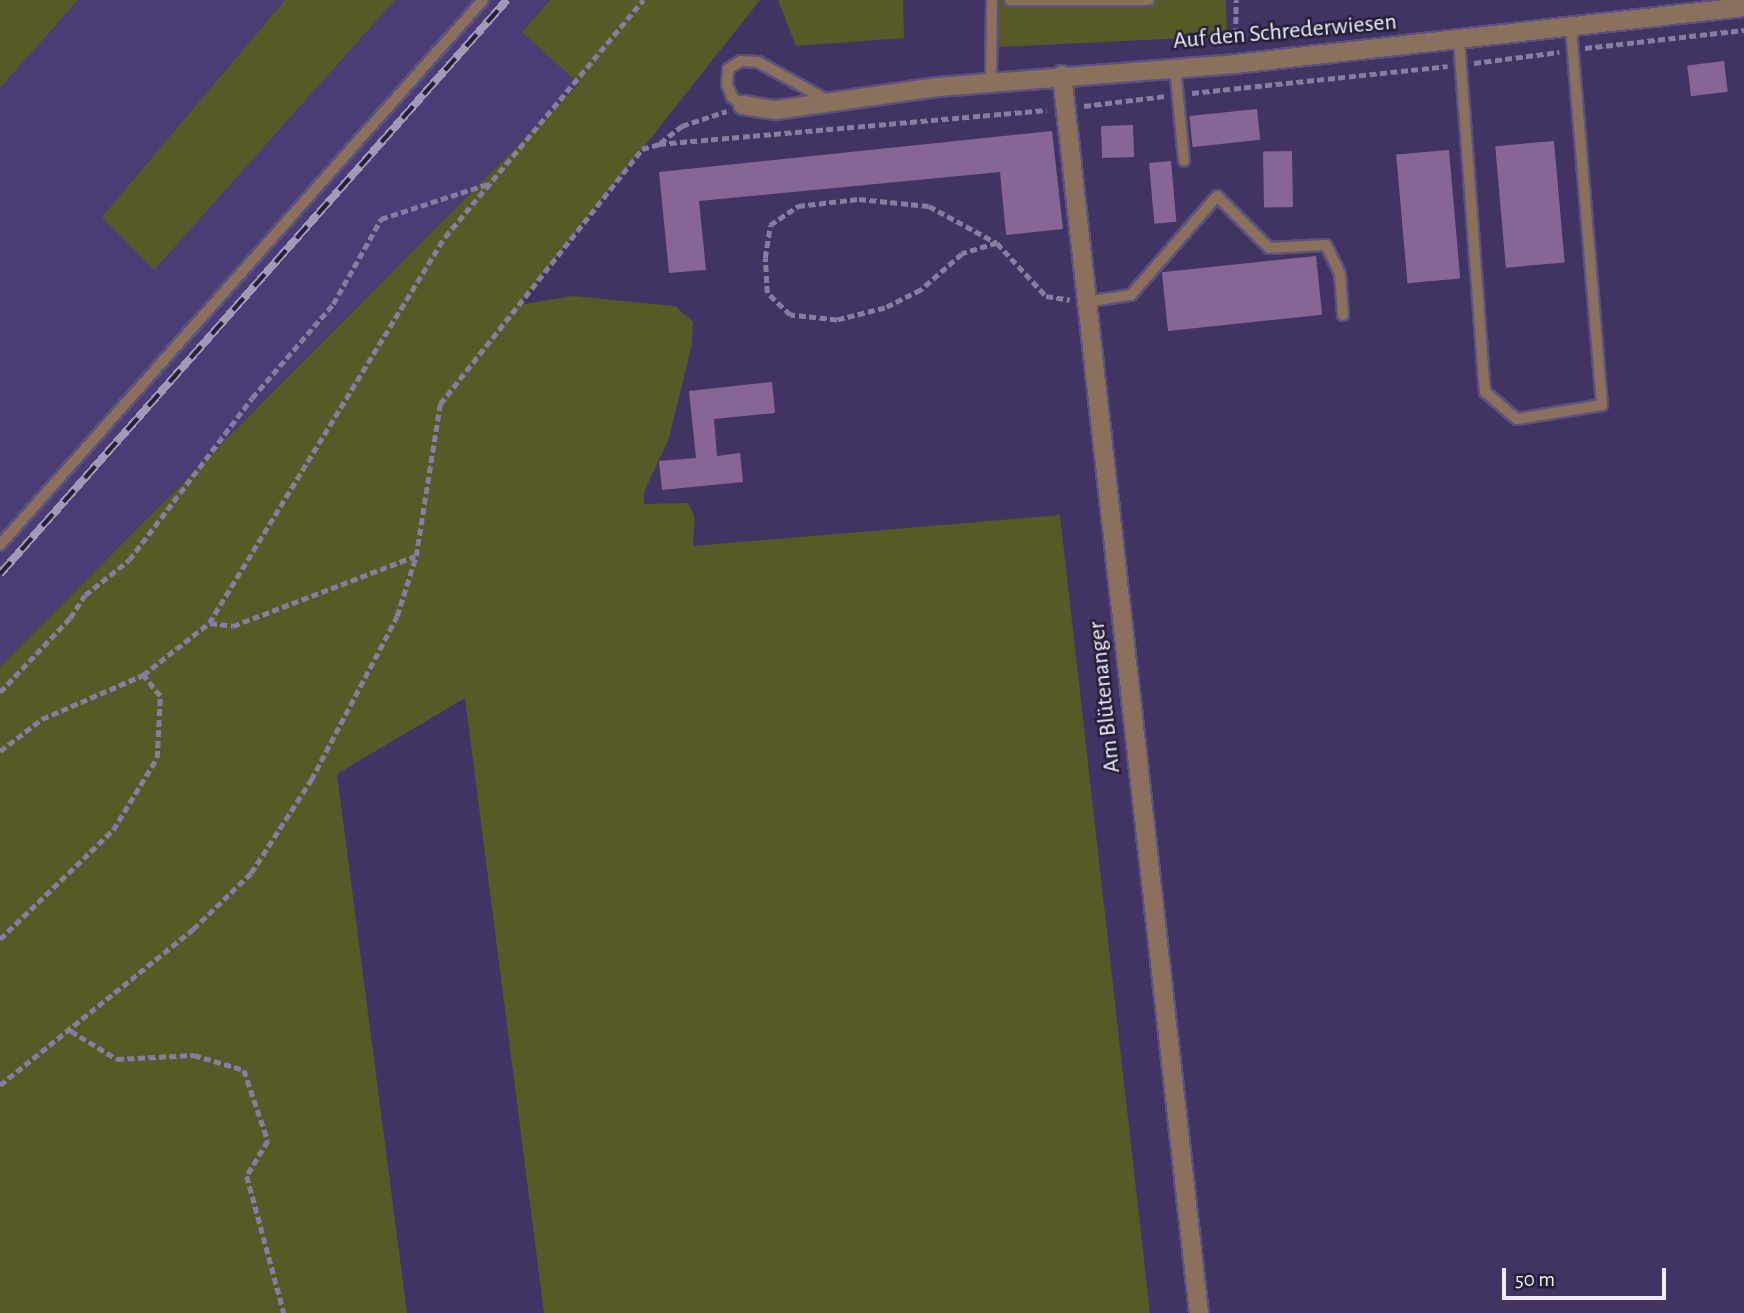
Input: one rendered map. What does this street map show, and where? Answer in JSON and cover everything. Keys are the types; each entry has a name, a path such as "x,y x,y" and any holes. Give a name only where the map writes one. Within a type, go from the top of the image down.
{"street":[{"name":"Auf den Schrederwiesen","path":"743,105 776,110 1062,75 1235,64 1571,28 1732,6"},
{"name":"Am Blütenanger","path":"1062,75 1063,108 1199,1313"}],"lane":[{"path":"0,545 484,0"},
{"path":"991,83 992,0"},
{"path":"1010,0 1149,0"},
{"path":"1458,40 1485,392 1517,419 1602,405 1571,28"},
{"path":"743,105 732,97 727,84 727,69 741,61 758,62 831,102"},
{"path":"1175,66 1184,161"},
{"path":"1085,302 1131,295 1217,196 1269,248 1326,244 1340,274 1343,315"}],"path":[{"path":"0,751 42,719 143,676 209,623 445,237 643,0"},
{"path":"1235,64 1236,0"},
{"path":"0,1085 71,1031 193,929 251,873 336,736 397,616 416,556 440,404 642,149 659,144 1063,108 1460,65 1744,30"},
{"path":"659,144 682,126 743,105"},
{"path":"0,691 70,618 85,594 129,561 252,398 333,304 381,219 491,183"},
{"path":"997,243 962,254 921,290 885,308 837,320 790,315 767,293 765,258 770,225 798,206 859,199 929,206 997,243 1046,296 1085,302"},
{"path":"209,623 233,626 416,556"},
{"path":"0,939 113,830 157,758 160,695 143,676"},
{"path":"71,1031 117,1059 194,1055 244,1070 268,1141 247,1175 284,1313"}],"shaded area":[{"path":"0,0 320,0 120,235 154,269 395,0 550,0 522,32 579,84 0,667"}],"green space":[{"path":"0,0 78,0 0,88"},
{"path":"285,0 395,0 154,270 102,217"},
{"path":"550,0 760,0 519,305 573,296 675,306 693,322 692,344 669,438 644,492 644,504 688,503 695,518 693,546 1060,515 1150,1313 544,1313 465,698 337,774 407,1313 0,1313 0,667 579,84 522,32"},
{"path":"778,0 903,0 904,38 796,46"},
{"path":"999,0 1226,0 1227,36 998,47"}],"building":[{"path":"1724,61 1728,92 1691,96 1687,66"},
{"path":"1257,109 1260,140 1193,147 1189,116"},
{"path":"1133,125 1134,157 1102,158 1101,126"},
{"path":"1052,131 1063,229 1006,235 1000,172 699,201 706,270 669,273 659,172"},
{"path":"1554,141 1565,263 1506,268 1495,146"},
{"path":"1449,150 1460,279 1407,283 1396,155"},
{"path":"1292,151 1293,207 1264,207 1263,152"},
{"path":"1171,161 1176,222 1154,224 1149,163"},
{"path":"1316,256 1322,315 1168,331 1162,272"},
{"path":"772,382 775,413 714,419 717,456 740,453 743,482 662,490 659,461 696,458 689,391"}],"railway":[{"path":"0,574 507,0"}]}
